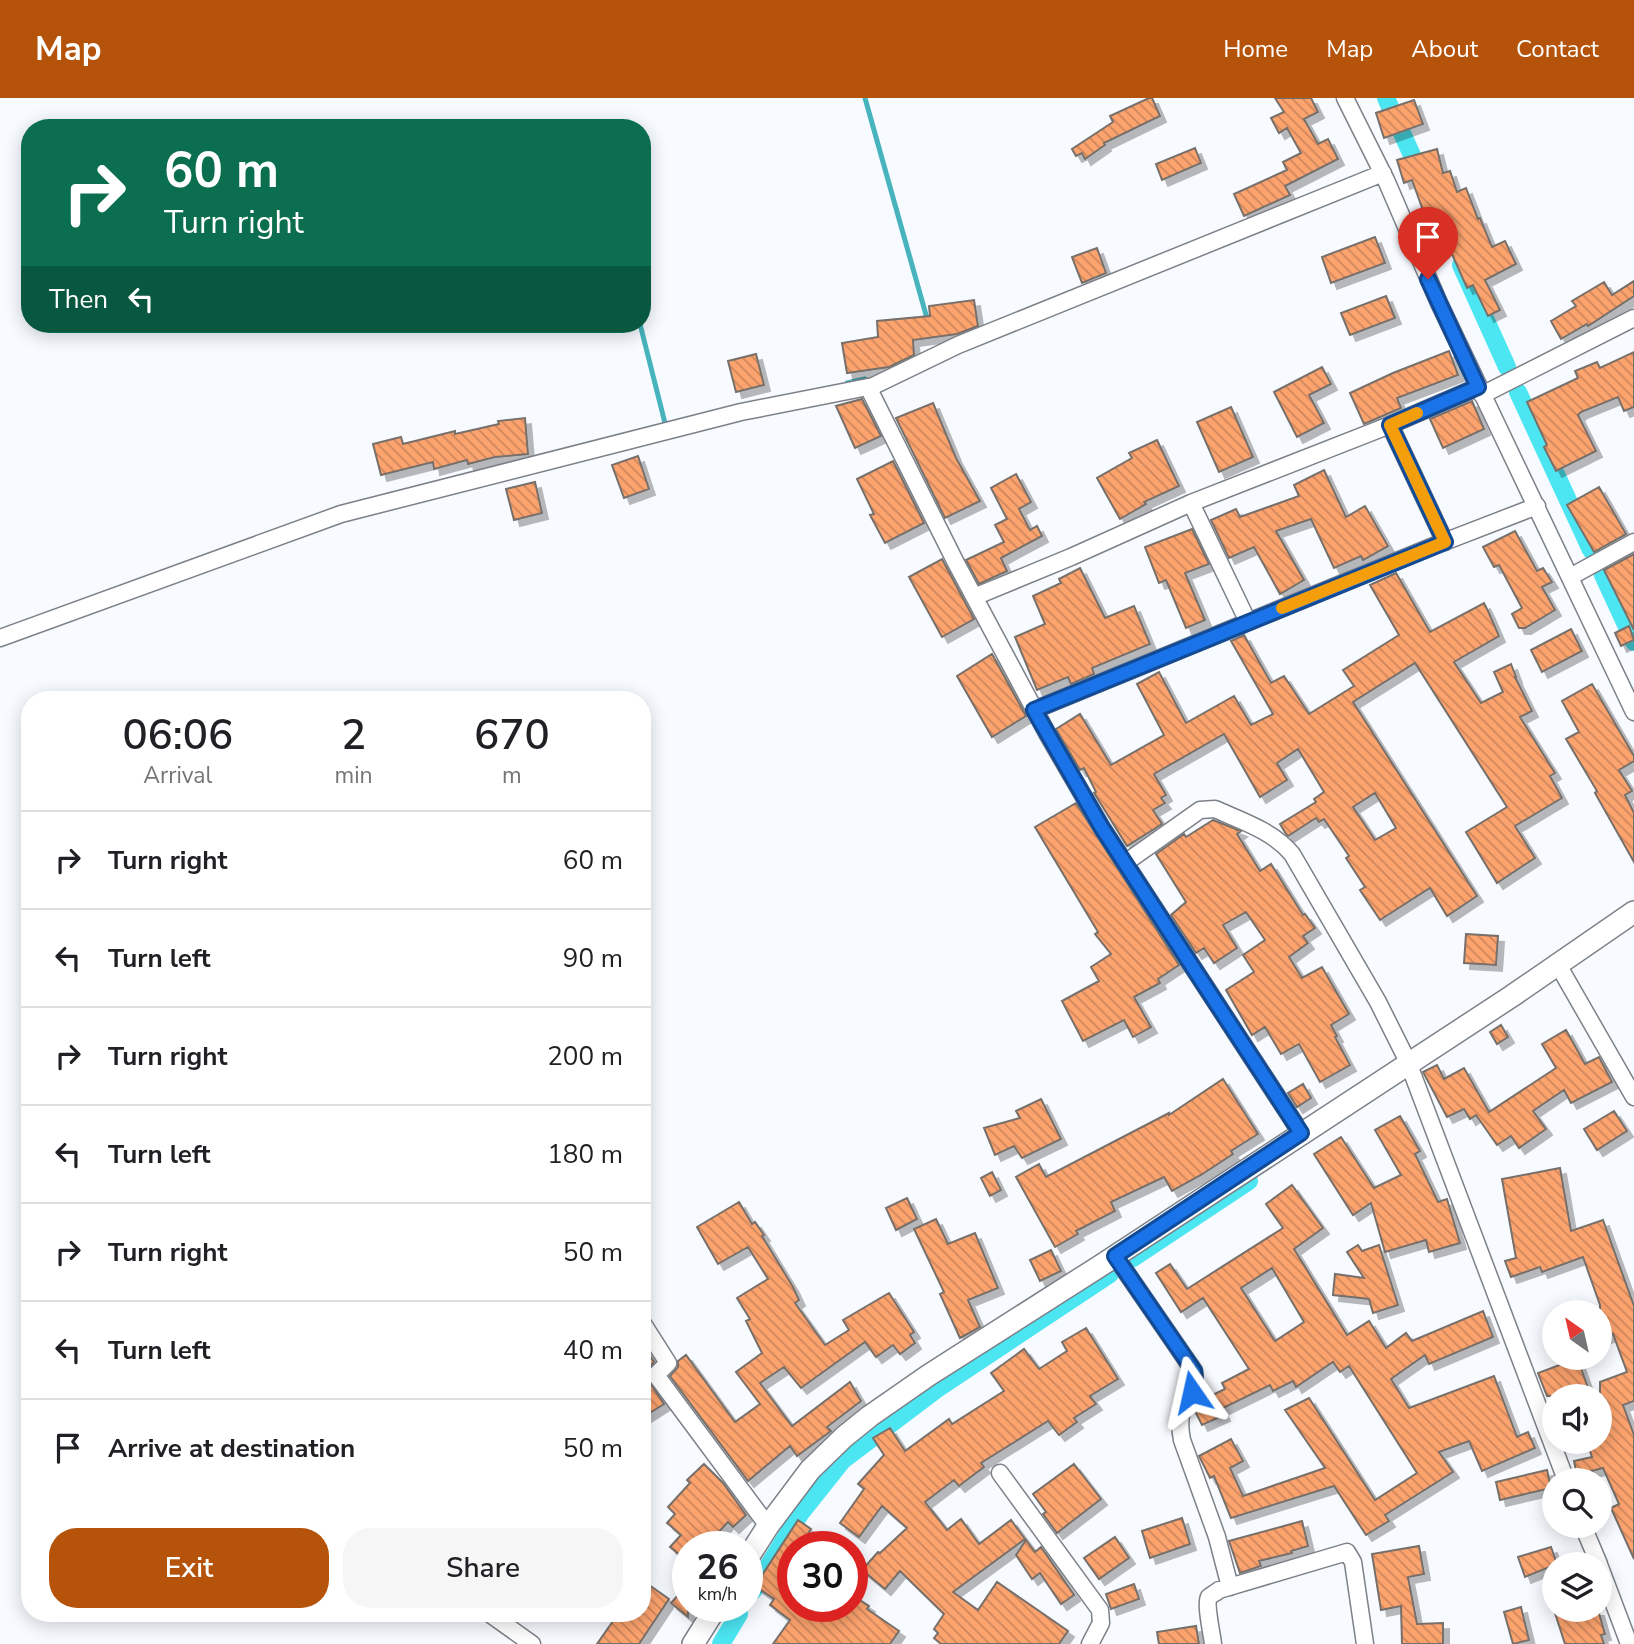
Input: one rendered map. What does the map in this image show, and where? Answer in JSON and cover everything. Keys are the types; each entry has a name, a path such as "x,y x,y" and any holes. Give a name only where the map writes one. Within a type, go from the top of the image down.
{"main road":[{"path":"763,1534 810,1470 870,1416 1512,996 1634,912"},
{"path":"693,1644 707,1622"}],"street":[{"path":"1345,98 1383,173 1480,391 1634,712"},
{"path":"0,638 341,514 741,412 869,388 958,345 1383,173"},
{"path":"974,597 1191,503 1480,391 1634,318"},
{"path":"869,388 899,453 974,597 1034,710 1102,828 1301,1133"},
{"path":"1390,425 1445,542"},
{"path":"1191,503 1248,622"},
{"path":"1034,710 1537,506"},
{"path":"1570,577 1634,542"},
{"path":"1125,863 1200,810 1208,808 1277,839 1292,854 1378,1002 1408,1062 1561,1468"},
{"path":"1557,963 1634,1097"},
{"path":"1115,1256 1194,1371 1195,1382 1179,1423 1182,1440 1209,1512 1230,1587"},
{"path":"651,1336 668,1363 656,1375 768,1526"},
{"path":"1000,1473 1100,1610 1101,1623 1090,1644"},
{"path":"1213,1644 1208,1600 1219,1590 1347,1552 1353,1562 1365,1644"},
{"path":"1612,1600 1629,1644"},
{"path":"500,1622 532,1644"}],"building":[{"path":"1152,98 1160,116 1104,143 1105,145 1085,159 1082,153 1076,156 1072,149 1113,122 1110,116"},
{"path":"1275,98 1311,98 1318,112 1304,119 1318,144 1328,139 1338,159 1285,186 1290,195 1244,216 1234,194 1287,170 1283,162 1301,153 1287,128 1279,133 1271,118 1284,112"},
{"path":"1414,100 1423,124 1384,138 1376,113"},
{"path":"1195,148 1201,163 1162,180 1156,164"},
{"path":"1437,149 1443,173 1450,171 1457,192 1466,188 1492,247 1505,241 1516,264 1485,280 1500,310 1488,316 1473,285 1467,288 1440,227 1423,234 1417,220 1425,216 1412,180 1404,183 1397,160"},
{"path":"1375,237 1385,263 1331,283 1322,257"},
{"path":"1097,248 1106,273 1082,283 1072,257"},
{"path":"1634,281 1634,296 1588,326 1587,324 1561,339 1551,321 1576,306 1572,301 1604,282 1612,295"},
{"path":"1386,296 1395,318 1350,335 1341,313"},
{"path":"974,300 978,326 957,334 913,340 914,355 889,367 847,373 842,343 878,337 877,321 930,316 929,306"},
{"path":"1449,351 1458,375 1397,398 1401,408 1364,424 1350,393"},
{"path":"1634,352 1634,407 1624,411 1618,397 1581,412 1578,415 1596,451 1556,471 1527,402 1578,378 1575,371 1597,362 1600,368"},
{"path":"756,354 764,385 736,392 728,361"},
{"path":"1322,367 1331,384 1309,395 1324,423 1297,437 1274,392"},
{"path":"862,399 881,436 855,448 836,406"},
{"path":"1472,401 1484,429 1443,448 1430,419"},
{"path":"933,403 956,458 980,501 945,518 896,418"},
{"path":"1231,407 1253,457 1219,472 1197,422"},
{"path":"525,418 528,454 495,457 468,464 467,460 434,469 433,462 381,475 373,444 401,437 403,444 455,431 455,434 499,424 498,421"},
{"path":"1157,440 1179,486 1144,502 1146,504 1120,519 1097,478 1132,458 1129,453"},
{"path":"638,456 649,489 624,498 612,465"},
{"path":"893,461 924,523 885,543 870,515 874,514 857,479"},
{"path":"1324,470 1346,517 1365,506 1388,546 1363,560 1361,556 1334,568 1311,519 1276,531 1304,580 1280,594 1254,547 1229,558 1211,520 1236,509 1240,517 1299,496 1294,485"},
{"path":"1016,474 1031,502 1019,509 1030,530 1037,526 1042,536 1001,558 1007,571 979,584 966,560 1004,542 995,525 1007,519 991,488"},
{"path":"535,482 542,513 514,520 506,489"},
{"path":"1599,487 1626,534 1594,552 1567,505"},
{"path":"1192,529 1209,564 1185,573 1205,620 1186,628 1166,580 1159,583 1145,547"},
{"path":"1515,531 1537,571 1543,568 1552,582 1542,587 1555,610 1525,628 1519,628 1512,614 1522,608 1499,565 1494,567 1483,547"},
{"path":"1634,554 1634,630 1604,570"},
{"path":"942,559 974,619 942,637 909,577"},
{"path":"1080,568 1105,618 1134,606 1150,644 1092,668 1094,674 1071,684 1068,677 1037,690 1015,637 1045,624 1033,596 1061,583 1059,579"},
{"path":"1396,573 1430,632 1484,603 1499,636 1454,662 1481,703 1503,692 1494,672 1511,664 1532,711 1520,717 1555,773 1550,776 1562,798 1515,826 1535,858 1497,883 1466,832 1507,807 1415,663 1353,702 1477,896 1447,916 1430,888 1380,920 1360,890 1365,887 1346,858 1349,856 1324,819 1319,822 1316,818 1288,836 1286,834 1280,824 1316,802 1314,799 1324,792 1298,749 1277,763 1287,780 1260,797 1224,734 1154,774 1166,795 1161,798 1165,803 1153,810 1162,824 1127,846 1094,793 1096,792 1084,768 1080,770 1056,729 1080,714 1111,765 1164,735 1137,684 1159,672 1186,723 1234,696 1251,725 1273,714 1231,641 1244,635 1271,683 1284,676 1309,714 1354,686 1343,670 1399,635 1370,585","holes":["1375,793 1396,828 1375,840 1353,807"]},
{"path":"1629,626 1634,640 1621,646 1615,633"},
{"path":"1571,629 1582,651 1542,672 1531,650"},
{"path":"992,654 1026,716 992,737 957,676"},
{"path":"1592,684 1634,756 1634,761 1619,770 1632,791 1625,795 1634,813 1634,862 1566,739 1579,732 1562,701"},
{"path":"1076,803 1179,965 1158,979 1160,983 1134,997 1151,1027 1133,1037 1124,1020 1083,1041 1062,1001 1099,981 1091,967 1111,954 1095,934 1098,932 1035,827"},
{"path":"1213,820 1241,831 1237,834 1260,871 1271,864 1303,915 1305,914 1315,928 1303,936 1308,943 1289,957 1302,978 1322,967 1349,1014 1331,1025 1350,1065 1320,1082 1299,1044 1281,1054 1265,1027 1252,1035 1226,990 1254,972 1243,955 1265,940 1246,912 1223,925 1237,948 1214,963 1204,948 1196,953 1171,915 1186,902 1156,854 1184,834 1186,837"},
{"path":"1466,934 1498,936 1496,965 1464,963"},
{"path":"1501,1025 1508,1037 1497,1044 1490,1032"},
{"path":"1566,1030 1585,1064 1599,1057 1612,1082 1571,1103 1564,1090 1533,1111 1546,1129 1519,1148 1511,1136 1497,1145 1476,1115 1470,1119 1464,1109 1447,1117 1423,1072 1437,1065 1444,1079 1464,1068 1489,1112 1556,1068 1542,1044"},
{"path":"1223,1079 1258,1134 1231,1151 1233,1154 1172,1191 1164,1177 1111,1202 1115,1211 1076,1231 1078,1234 1055,1247 1016,1177 1039,1164 1046,1177 1169,1115"},
{"path":"1303,1084 1311,1098 1297,1107 1288,1093"},
{"path":"1041,1099 1061,1139 1022,1158 1014,1146 995,1155 984,1128 1020,1118 1016,1111"},
{"path":"1614,1111 1627,1131 1597,1150 1584,1129"},
{"path":"1400,1116 1420,1151 1415,1154 1438,1202 1447,1199 1460,1243 1429,1252 1426,1240 1385,1252 1371,1203 1353,1215 1314,1154 1341,1137 1374,1188 1401,1175 1375,1130"},
{"path":"1560,1168 1571,1231 1603,1220 1634,1306 1634,1401 1623,1405 1634,1435 1634,1559 1612,1510 1619,1504 1612,1488 1612,1468 1576,1468 1574,1461 1592,1457 1591,1454 1612,1454 1612,1384 1600,1382 1627,1372 1612,1334 1612,1300 1598,1300 1583,1257 1542,1272 1540,1267 1511,1277 1505,1261 1516,1258 1502,1179"},
{"path":"992,1172 1001,1190 990,1196 981,1178"},
{"path":"1292,1185 1323,1228 1294,1249 1347,1335 1369,1321 1386,1348 1406,1333 1412,1341 1483,1311 1493,1337 1429,1364 1425,1355 1391,1379 1409,1408 1494,1376 1517,1437 1528,1432 1535,1448 1482,1471 1469,1441 1439,1452 1453,1472 1385,1515 1389,1521 1366,1535 1334,1486 1231,1518 1214,1476 1210,1478 1199,1456 1231,1439 1243,1461 1230,1468 1243,1496 1325,1468 1285,1410 1309,1398 1375,1500 1417,1473 1349,1366 1340,1372 1333,1362 1296,1387 1293,1381 1273,1391 1270,1385 1221,1409 1224,1415 1202,1425 1194,1409 1198,1402 1225,1389 1222,1383 1249,1369 1203,1298 1181,1312 1156,1273 1170,1264 1187,1289 1283,1228 1266,1204","holes":["1272,1268 1304,1322 1275,1341 1241,1288"]},
{"path":"907,1198 917,1219 896,1230 886,1208"},
{"path":"739,1202 752,1224 755,1222 764,1235 762,1236 799,1300 795,1303 825,1345 849,1330 843,1320 889,1293 914,1332 910,1335 915,1343 900,1354 893,1345 876,1357 865,1342 801,1388 784,1367 760,1383 792,1426 850,1382 861,1401 827,1427 831,1431 797,1456 790,1446 748,1481 670,1376 678,1367 678,1361 686,1355 735,1422 760,1404 736,1372 762,1353 746,1321 750,1319 737,1298 768,1279 748,1247 718,1264 697,1227"},
{"path":"936,1219 948,1244 975,1233 998,1288 968,1300 980,1327 960,1338 940,1294 944,1292 914,1229"},
{"path":"1358,1245 1362,1251 1379,1245 1398,1305 1373,1313 1369,1299 1333,1295 1335,1274 1364,1278 1347,1252"},
{"path":"1051,1250 1061,1271 1040,1281 1030,1260"},
{"path":"1086,1328 1118,1379 1090,1396 1096,1404 1074,1418 1077,1422 1059,1435 1048,1421 981,1463 984,1467 959,1486 954,1480 925,1502 947,1530 961,1519 979,1544 1011,1520 1025,1539 953,1592 978,1610 997,1582 1068,1631 1059,1644 941,1644 934,1638 938,1633 934,1629 944,1614 900,1571 885,1589 868,1575 868,1563 907,1528 882,1506 863,1531 851,1531 840,1523 864,1489 858,1484 884,1455 873,1438 890,1428 905,1451 949,1419 952,1424 1004,1391 991,1373 1024,1349 1039,1369 1067,1351 1062,1342"},
{"path":"1546,1370 1582,1370 1587,1384 1542,1384 1538,1373"},
{"path":"651,1384 664,1404 651,1412"},
{"path":"704,1464 723,1483 746,1515 733,1527 728,1522 720,1531 676,1531 667,1523 675,1514 668,1507 690,1483 687,1480"},
{"path":"1074,1464 1101,1499 1057,1533 1033,1494"},
{"path":"1542,1471 1542,1490 1500,1500 1496,1482"},
{"path":"1182,1518 1190,1544 1150,1558 1142,1531"},
{"path":"798,1520 811,1529 810,1531 791,1531"},
{"path":"1302,1521 1308,1546 1259,1561 1261,1566 1240,1573 1229,1541"},
{"path":"1115,1537 1129,1558 1099,1579 1084,1558"},
{"path":"1026,1540 1035,1552 1041,1547 1074,1595 1061,1604 1040,1573 1032,1579 1016,1555"},
{"path":"1419,1546 1424,1574 1408,1577 1417,1624 1443,1623 1443,1644 1402,1644 1401,1606 1381,1610 1372,1554"},
{"path":"1551,1547 1553,1552 1542,1552 1542,1570 1525,1577 1518,1557"},
{"path":"777,1552 777,1610 770,1605 774,1599 763,1591 763,1574"},
{"path":"1134,1584 1139,1599 1111,1609 1106,1594"},
{"path":"651,1586 669,1599 639,1644 597,1644 612,1622 651,1622"},
{"path":"1521,1607 1529,1640 1513,1644 1504,1612"},
{"path":"868,1610 899,1631 890,1644 773,1644 789,1622 868,1622"},
{"path":"1558,1622 1602,1622 1605,1634 1601,1635 1604,1644 1565,1644"},
{"path":"1196,1626 1199,1644 1159,1644 1157,1632"}],"waterway":[{"path":"865,98 928,322"},
{"path":"1386,98 1421,175"},
{"path":"1461,265 1507,367"},
{"path":"642,333 666,427"},
{"path":"847,383 865,379"},
{"path":"1518,392 1591,550"},
{"path":"1603,575 1634,642"},
{"path":"1133,1258 1249,1181"},
{"path":"763,1575 800,1514 843,1460 937,1389 1110,1274"},
{"path":"721,1644 734,1622"}],"slow traffic":[{"path":"1282,608 1445,542 1390,425 1417,413"}],"route":[{"path":"1192,1392 1194,1371 1115,1256 1301,1133 1102,828 1034,710 1445,542 1390,425 1478,387 1428,279"}]}
